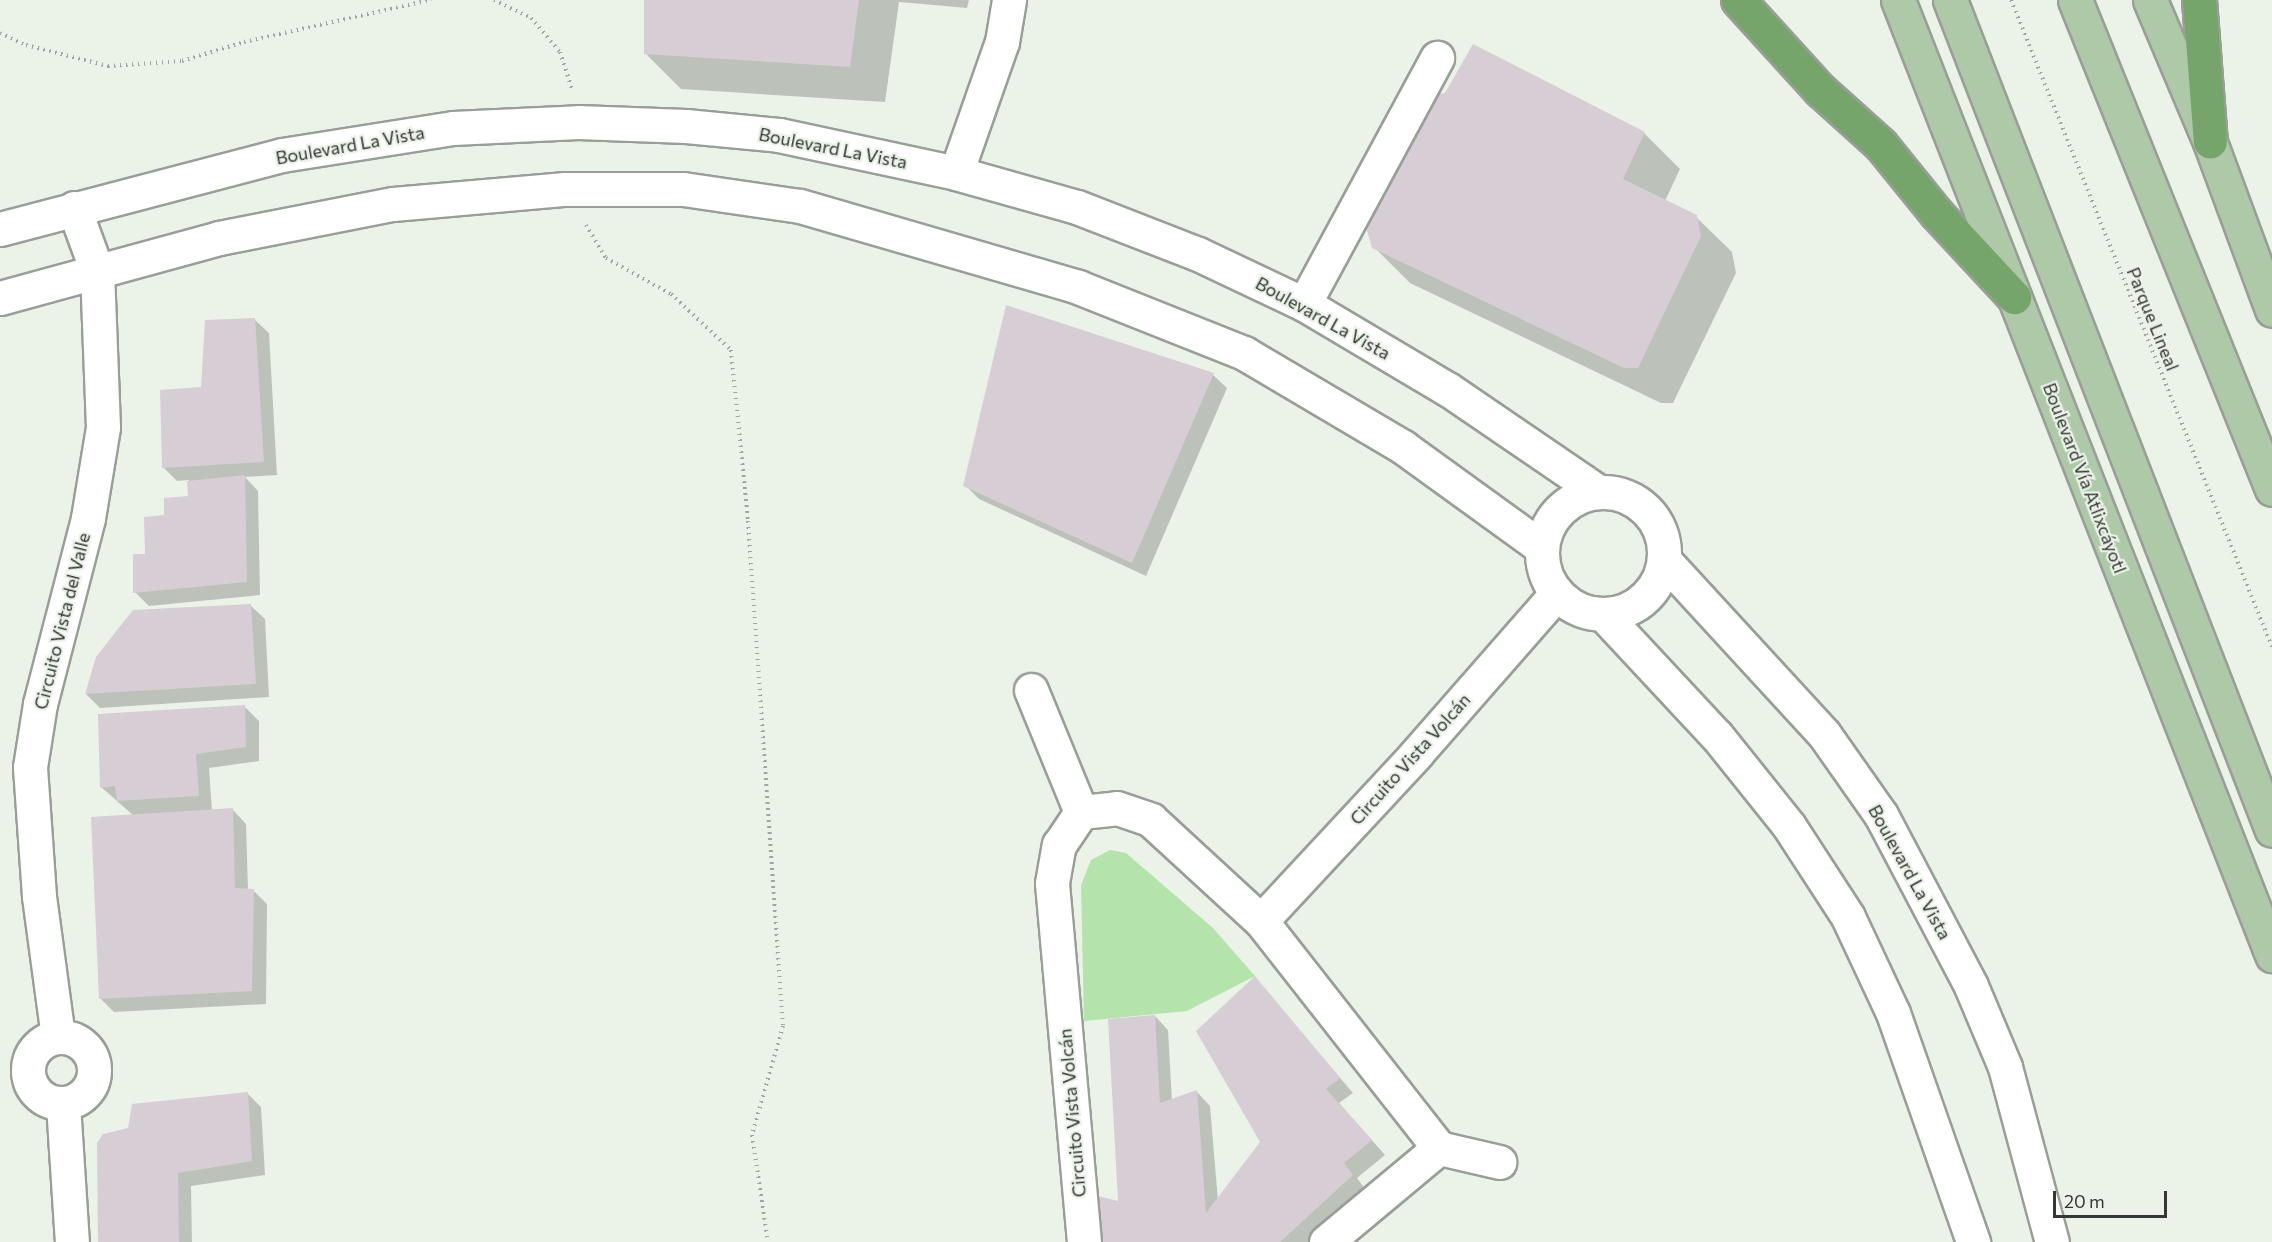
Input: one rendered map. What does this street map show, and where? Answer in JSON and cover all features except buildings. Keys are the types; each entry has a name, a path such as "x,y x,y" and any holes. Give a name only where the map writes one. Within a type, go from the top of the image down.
{"highway":[{"path":"1738,0 1820,90 1881,145 1936,213 2014,297"},
{"path":"2199,0 2210,142"}],"main road":[{"name":"Boulevard Vía Atlixcáyotl","path":"1898,0 2272,955"},
{"path":"1950,0 2272,830"},
{"path":"2075,0 2272,489"},
{"path":"2150,0 2210,142 2272,310"}],"street":[{"path":"956,173 1002,42 1009,0"},
{"path":"1304,304 1437,58"},
{"name":"Boulevard La Vista","path":"0,229 282,156 453,128 567,123 686,126 778,135 956,173 1077,207 1198,254 1304,304 1449,390 1596,491"},
{"path":"0,298 219,238 393,204 565,189 683,189 800,206 1078,287 1244,353 1403,447 1541,547"},
{"name":"Circuito Vista del Valle","path":"58,1036 39,896 30,767 40,704 88,518 103,427 97,271 75,208"},
{"path":"1596,491 1625,495 1646,509 1660,530 1664,560 1654,588 1632,608 1604,615 1575,609 1556,594 1545,575 1541,547 1550,520 1570,501 1596,491"},
{"name":"Boulevard La Vista","path":"1664,560 1824,734 1881,815 1966,976 2006,1067 2052,1242"},
{"name":"Circuito Vista Volcán","path":"1261,921 1556,594"},
{"path":"1604,615 1717,736 1789,826 1848,917 1893,1013 1973,1242"},
{"path":"1031,690 1081,812 1117,808 1151,820 1261,921 1439,1148 1499,1162"},
{"name":"Circuito Vista Volcán","path":"1081,812 1059,844 1052,883 1084,1242"},
{"path":"58,1036 76,1040 89,1051 95,1068 91,1085 80,1098 63,1104 46,1101 33,1089 27,1073 31,1056 42,1042 58,1036"},
{"path":"63,1104 72,1242"},
{"path":"1326,1242 1439,1148"}],"path":[{"path":"0,33 26,45 108,66 182,61 244,42 431,0"},
{"path":"494,0 531,18 560,52 576,99"},
{"name":"Parque Lineal","path":"2011,0 2272,647"},
{"path":"606,258 671,294 731,350 748,521 783,1026 752,1135 768,1242"}],"green space":[{"path":"1110,850 1126,853 1213,928 1255,976 1187,1011 1084,1021 1081,885 1091,860"}]}
